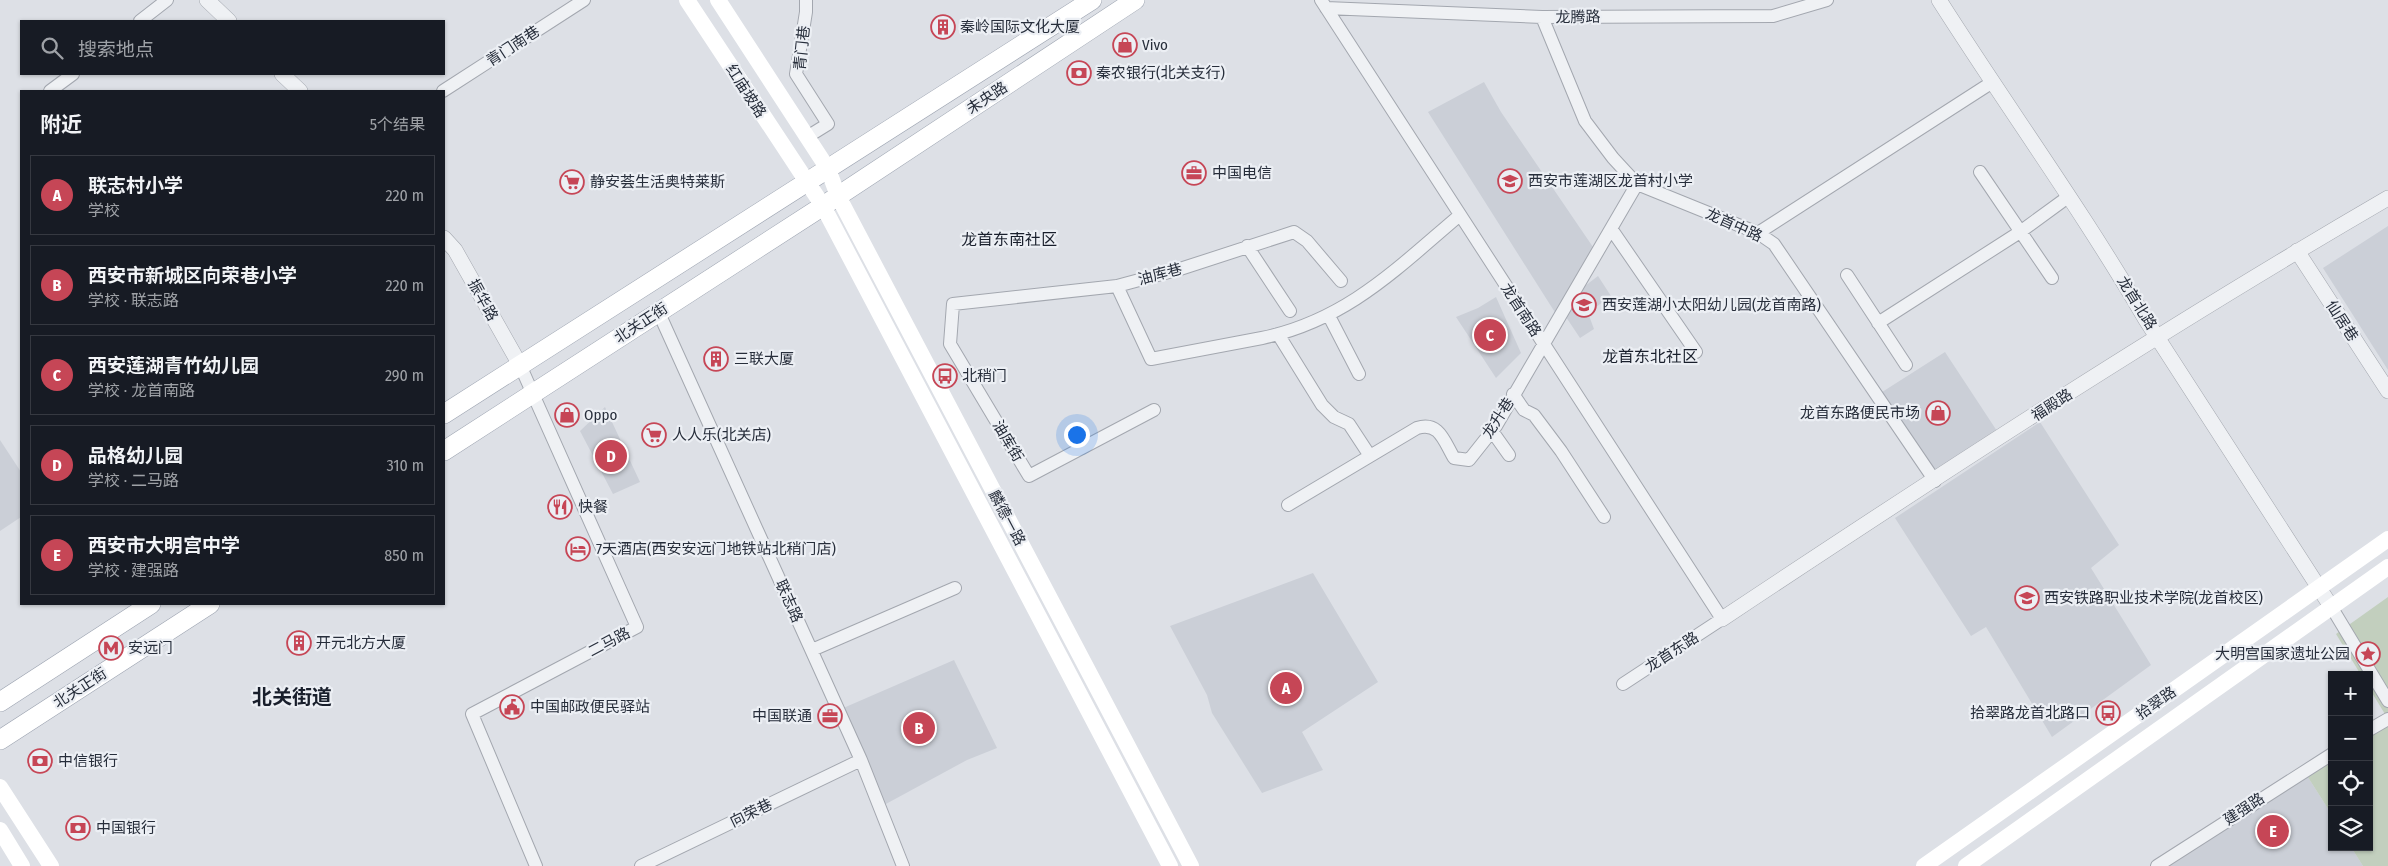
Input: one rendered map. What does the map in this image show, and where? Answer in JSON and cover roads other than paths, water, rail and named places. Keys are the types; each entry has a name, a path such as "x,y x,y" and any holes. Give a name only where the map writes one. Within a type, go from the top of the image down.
{"main road":[{"name":"红庙坡路","path":"687,0 806,183"},
{"name":"红庙坡路","path":"718,0 828,169"},
{"name":"未央路","path":"828,169 1092,0"},
{"name":"未央路","path":"838,196 1135,0"},
{"name":"北关正街","path":"445,413 828,169"},
{"name":"麟德一路","path":"828,169 838,196 1191,866"},
{"name":"麟德一路","path":"806,183 823,206 1170,866"},
{"name":"北关正街","path":"445,450 532,392 838,196"},
{"name":"拾翠路","path":"1924,866 2388,539"},
{"name":"拾翠路","path":"1966,866 2388,567"},
{"path":"0,702 148,605"},
{"name":"北关正街","path":"0,740 208,605"},
{"path":"0,787 51,866"},
{"path":"0,830 22,866"}],"street":[{"path":"141,20 167,0"},
{"path":"207,0 227,20"},
{"name":"青门南巷","path":"445,90 584,0"},
{"name":"青门巷","path":"806,0 806,12 796,74 828,124 807,137"},
{"name":"龙腾路","path":"1324,4 1542,17 1773,16 1827,0"},
{"name":"龙首北路","path":"1939,0 1991,83 2068,196 2332,608"},
{"name":"龙首南路","path":"1324,4 1722,620"},
{"name":"龙首中路","path":"1542,17 1585,121 1613,158 1637,184 1758,233 1774,244 1935,481"},
{"path":"51,90 71,75"},
{"path":"283,75 299,90"},
{"path":"1758,233 1991,83"},
{"path":"1980,172 2052,278"},
{"name":"龙升巷","path":"1288,506 1417,428 1427,425 1432,426 1438,431 1454,458 1469,460 1492,431 1612,230 1637,184"},
{"path":"1878,322 2020,232 2068,196"},
{"name":"福殿路","path":"1722,620 2158,337 2297,251 2388,198"},
{"path":"1117,286 1151,359 1278,334 1329,316 1374,288 1460,215"},
{"path":"1612,230 1696,352"},
{"name":"油库巷","path":"953,304 1117,286 1180,269 1291,232 1296,232 1307,241 1340,281"},
{"name":"振华路","path":"445,239 455,250 520,365"},
{"path":"1247,246 1290,311"},
{"name":"仙居巷","path":"2297,251 2388,391"},
{"path":"1847,275 1906,366"},
{"name":"油库街","path":"953,304 950,344 1029,476 1154,410"},
{"name":"联志路","path":"658,311 861,760 903,866"},
{"path":"1329,316 1359,374"},
{"path":"1278,334 1322,405 1334,417 1354,428 1370,456"},
{"name":"二马路","path":"520,365 637,627 472,714 536,866"},
{"path":"1513,394 1524,410 1534,415 1561,450 1604,517"},
{"path":"1492,431 1509,455"},
{"path":"812,650 955,588"},
{"path":"2332,608 2388,701"},
{"name":"龙首东路","path":"1623,684 1722,620"},
{"path":"2373,728 2388,719"},
{"name":"建强路","path":"2158,866 2328,757"},
{"name":"向荣巷","path":"641,866 861,760"}],"place":[{"name":"秦岭国际文化大厦","path":"943,27"},
{"name":"Vivo","path":"1125,45"},
{"name":"秦农银行(北关支行)","path":"1079,73"},
{"name":"中国电信","path":"1194,173"},
{"name":"西安市莲湖区龙首村小学","path":"1510,181"},
{"name":"静安荟生活奥特莱斯","path":"572,182"},
{"name":"西安莲湖小太阳幼儿园(龙首南路)","path":"1584,305"},
{"name":"西安莲湖青竹幼儿园","path":"1490,335"},
{"name":"三联大厦","path":"716,359"},
{"name":"北稍门","path":"945,376"},
{"name":"龙首东路便民市场","path":"1938,413"},
{"name":"Oppo","path":"567,415"},
{"name":"人人乐(北关店)","path":"654,435"},
{"name":"品格幼儿园","path":"611,456"},
{"name":"快餐","path":"560,507"},
{"name":"7天酒店(西安安远门地铁站北稍门店)","path":"578,549"},
{"name":"西安铁路职业技术学院(龙首校区)","path":"2027,598"},
{"name":"开元北方大厦","path":"299,643"},
{"name":"安远门","path":"111,648"},
{"name":"大明宫国家遗址公园","path":"2368,654"},
{"name":"联志村小学","path":"1286,688"},
{"name":"中国邮政便民驿站","path":"512,707"},
{"name":"拾翠路龙首北路口","path":"2108,713"},
{"name":"中国联通","path":"830,716"},
{"name":"西安市新城区向荣巷小学","path":"919,728"},
{"name":"中信银行","path":"40,761"},
{"name":"中国银行","path":"78,828"},
{"name":"西安市大明宫中学","path":"2273,831"}],"district":[{"name":"龙首东南社区","path":"1009,239"},
{"name":"龙首东北社区","path":"1650,356"},
{"name":"北关街道","path":"292,697"}]}
